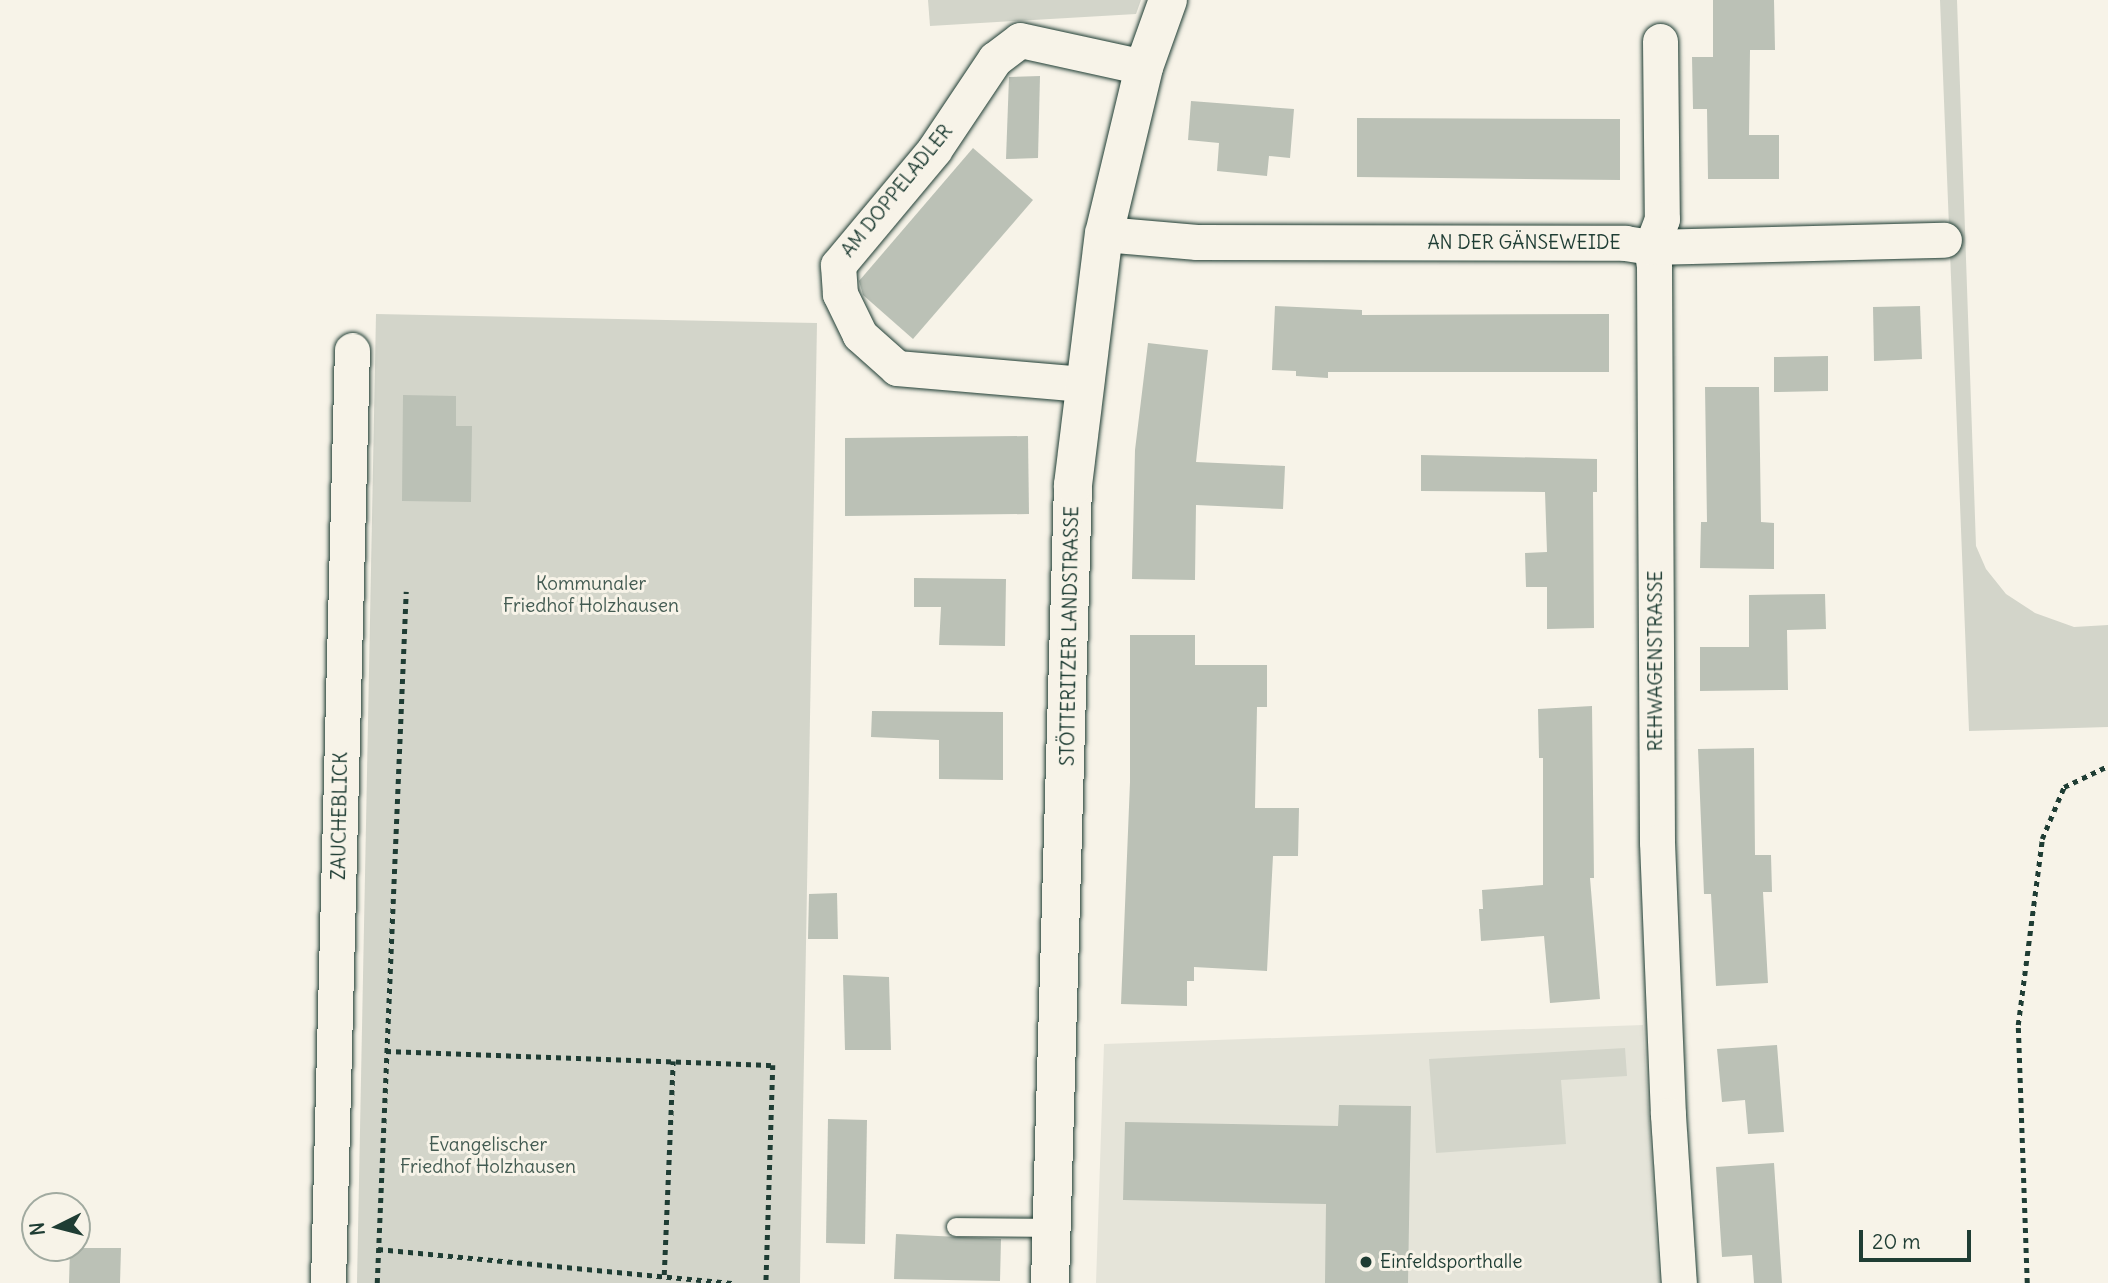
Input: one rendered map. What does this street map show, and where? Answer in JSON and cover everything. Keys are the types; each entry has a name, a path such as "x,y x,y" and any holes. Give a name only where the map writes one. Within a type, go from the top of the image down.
{"street":[{"name":"STÖTTERITZER LANDSTRASSE","path":"1050,1283 1073,485 1083,384 1104,234 1144,66 1168,0"},
{"name":"AM DOPPELADLER","path":"1083,384 897,368 860,335 840,294 838,265 934,150 995,59 1020,40 1144,66"},
{"name":"REHWAGENSTRASSE","path":"1660,41 1661,219 1651,247 1654,267 1657,842 1668,1115 1679,1283"},
{"name":"AN DER GÄNSEWEIDE","path":"1104,234 1196,242 1625,243 1651,247 1944,240"},
{"name":"ZAUCHEBLICK","path":"328,1283 352,350"}],"lane":[{"path":"956,1227 1052,1228"}],"path":[{"path":"377,1283 406,592"},
{"path":"2027,1283 2018,1025 2042,839 2064,787 2108,766"},
{"path":"386,1051 773,1065 766,1283"},
{"path":"664,1275 673,1061"},
{"path":"378,1249 734,1283"}],"shaded area":[{"path":"1643,1025 1659,1283 1096,1283 1104,1044"}],"green space":[{"path":"928,0 1141,0 1136,14 930,26"},
{"path":"1940,0 1957,0 1976,546 1986,569 2006,594 2035,613 2074,627 2108,625 2108,727 1969,731"},
{"name":"Kommunaler Friedhof Holzhausen","path":"376,314 817,323 800,1283 357,1283"},
{"path":"1625,1048 1627,1076 1561,1080 1566,1144 1436,1153 1429,1059"}],"building":[{"path":"1713,0 1774,0 1775,50 1750,50 1749,135 1779,135 1779,179 1708,179 1707,109 1693,109 1692,57 1713,57"},
{"path":"1040,76 1038,158 1006,159 1009,77"},
{"path":"1191,101 1294,109 1290,158 1269,156 1267,176 1217,171 1219,143 1188,140"},
{"path":"1357,118 1620,119 1620,180 1357,177"},
{"path":"973,148 1033,200 913,339 863,295 859,281"},
{"path":"1275,306 1362,310 1362,315 1609,314 1609,372 1328,372 1328,378 1296,376 1296,371 1272,370"},
{"path":"1920,306 1922,359 1874,361 1873,307"},
{"path":"1148,343 1208,350 1196,462 1285,466 1283,509 1196,505 1195,580 1132,579 1135,450"},
{"path":"1828,356 1828,391 1774,392 1774,357"},
{"path":"1705,387 1759,387 1761,522 1774,523 1774,569 1700,568 1701,522 1707,522"},
{"path":"403,395 456,396 456,426 472,426 471,502 402,501"},
{"path":"1028,436 1029,514 845,516 845,438"},
{"path":"1421,455 1597,459 1597,492 1593,492 1594,628 1547,629 1547,587 1526,587 1525,553 1547,552 1545,492 1421,491"},
{"path":"914,578 1006,579 1005,646 939,645 941,607 914,607"},
{"path":"1825,594 1826,629 1787,630 1788,690 1700,691 1700,647 1749,647 1749,595"},
{"path":"1130,635 1195,635 1195,665 1267,665 1267,707 1257,707 1255,808 1299,808 1298,856 1273,856 1267,971 1194,967 1194,981 1187,981 1187,1006 1121,1004 1130,782"},
{"path":"1592,706 1594,878 1590,878 1600,999 1550,1003 1544,936 1481,941 1479,909 1483,909 1482,890 1543,885 1543,758 1539,758 1538,709"},
{"path":"872,711 1003,712 1003,780 939,779 939,740 871,737"},
{"path":"1754,748 1755,855 1771,855 1772,892 1763,892 1768,983 1716,986 1711,894 1704,894 1698,749"},
{"path":"837,893 838,939 808,939 809,894"},
{"path":"843,975 889,977 891,1050 845,1050"},
{"path":"1777,1045 1784,1132 1748,1134 1745,1100 1722,1102 1717,1049"},
{"path":"1339,1105 1411,1106 1408,1283 1325,1283 1326,1204 1123,1200 1125,1122 1338,1126"},
{"path":"828,1119 867,1120 865,1244 826,1243"},
{"path":"1774,1163 1782,1283 1754,1283 1752,1255 1722,1257 1716,1167"},
{"path":"896,1234 1001,1239 1000,1281 894,1279"},
{"path":"91,1248 121,1248 120,1283 69,1283 70,1262 91,1262"}],"place":[{"name":"Einfeldsporthalle","path":"1366,1262"}],"park label":[{"name":"Evangelischer Friedhof Holzhausen","path":"488,1156"}]}
